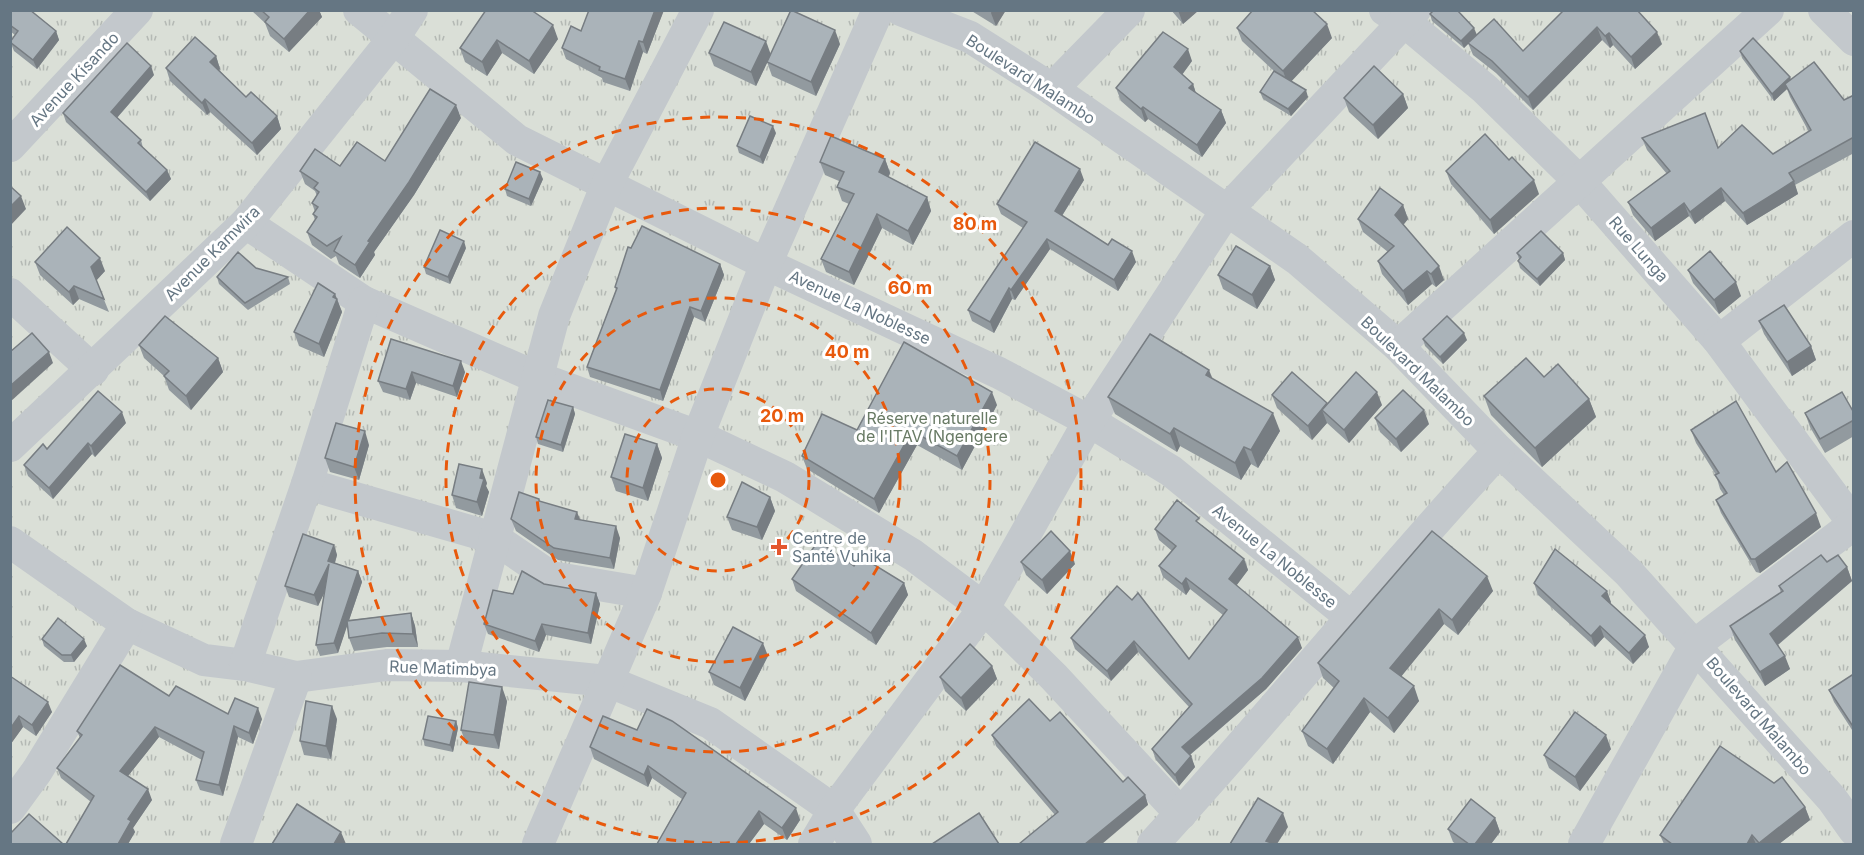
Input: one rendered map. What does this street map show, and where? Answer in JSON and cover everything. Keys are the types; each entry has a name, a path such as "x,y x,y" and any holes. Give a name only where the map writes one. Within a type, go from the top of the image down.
{"street":[{"name":"Avenue Kisando","path":"10,146 137,10"},
{"name":"Avenue La Noblesse","path":"359,10 517,140 766,264 999,373 1089,421 1171,471 1352,618"},
{"name":"Avenue Kamwira","path":"10,446 246,224 393,39 412,10"},
{"path":"461,666 554,316 607,184 698,10"},
{"path":"538,844 646,593 698,436 766,264 878,10"},
{"name":"Boulevard Malambo","path":"901,10 970,37 1052,89 1297,259 1398,346 1499,451 1628,572 1696,644 1832,799 1854,830"},
{"path":"1052,89 1129,10"},
{"path":"1398,346 1768,10"},
{"path":"1824,10 1854,40"},
{"path":"814,844 834,810 984,608 1089,421 1226,211 1402,14"},
{"name":"Rue Lunga","path":"1402,14 1485,89 1579,181 1719,341 1854,524"},
{"path":"246,224 364,302 536,377 698,436 785,477 913,555 984,608 1054,677 1181,814"},
{"path":"1719,341 1854,236"},
{"path":"10,294 93,370"},
{"path":"245,665 307,484 364,302"},
{"path":"1153,844 1352,618 1423,532 1499,451"},
{"path":"307,484 494,538 551,577 646,593"},
{"path":"1584,844 1696,644 1854,524"},
{"name":"Rue Matimbya","path":"10,542 127,624 204,660 245,665 296,676 387,665 461,666 607,681 710,723 834,810 856,844"},
{"path":"10,808 37,771 127,624"},
{"path":"236,844 296,676"}],"green space":[{"name":"Réserve naturelle de l'ITAV (Ngengere","path":"11,11 1853,11 1853,844 11,844"}],"building":[{"path":"10,10 30,10 56,31 33,60 10,42 18,31 10,25"},
{"path":"261,10 310,10 284,39 265,22 269,17"},
{"path":"486,10 531,10 553,25 529,61 497,40 482,62 460,48"},
{"path":"589,10 655,10 643,42 639,41 625,79 599,70 600,67 562,48 571,26 581,31"},
{"path":"791,10 835,30 811,82 767,62"},
{"path":"1253,10 1312,10 1327,24 1283,71 1237,28"},
{"path":"1434,10 1457,10 1474,28 1461,41 1430,14"},
{"path":"1564,10 1637,10 1657,32 1631,57 1609,33 1605,36 1597,27 1528,97 1492,61 1468,43 1494,19 1523,51"},
{"path":"724,22 766,41 751,72 709,53"},
{"path":"1163,32 1188,49 1174,67 1193,84 1189,88 1221,110 1197,145 1143,107 1141,109 1116,88"},
{"path":"195,37 216,56 210,62 246,97 251,92 277,116 252,143 205,99 202,103 166,68"},
{"path":"1753,38 1790,77 1772,94 1740,51"},
{"path":"127,43 151,66 111,112 141,140 138,143 167,170 146,192 63,113"},
{"path":"1814,62 1844,100 1852,96 1854,98 1854,137 1789,173 1794,181 1743,213 1721,188 1690,212 1684,203 1651,228 1628,202 1670,171 1642,138 1705,113 1718,148 1742,125 1773,154 1811,130 1785,84"},
{"path":"1374,66 1403,94 1373,125 1344,98"},
{"path":"1274,71 1306,90 1288,109 1260,92"},
{"path":"430,89 456,105 409,182 368,241 370,242 355,265 334,251 341,237 327,246 307,232 317,217 313,214 318,207 312,203 319,192 314,188 318,183 300,171 315,149 340,166 357,142 385,161"},
{"path":"750,116 773,126 760,157 737,146"},
{"path":"1485,134 1509,160 1512,157 1534,180 1490,220 1446,171"},
{"path":"831,136 885,159 879,172 927,197 908,231 877,214 849,272 821,259 854,194 837,187 844,172 820,162"},
{"path":"1035,142 1080,169 1055,211 1108,245 1112,239 1132,251 1114,280 1047,239 1011,290 1009,288 990,322 968,310 1027,222 997,204"},
{"path":"516,162 540,172 529,199 505,189"},
{"path":"10,186 21,196 10,207"},
{"path":"1380,188 1403,205 1395,215 1439,266 1431,274 1427,271 1403,291 1378,261 1394,246 1358,219"},
{"path":"642,226 720,264 701,311 690,307 660,390 587,367 617,288 615,287 628,247 631,248"},
{"path":"67,227 100,258 91,267 104,299 74,286 69,292 35,262"},
{"path":"440,230 464,241 448,277 424,267"},
{"path":"1541,231 1563,253 1537,279 1518,261 1521,257 1517,253"},
{"path":"1236,246 1270,266 1252,295 1218,275"},
{"path":"1710,251 1736,282 1714,300 1688,270"},
{"path":"238,252 256,268 288,277 245,303 217,277"},
{"path":"318,283 335,294 333,297 337,299 319,344 294,332"},
{"path":"1784,305 1811,346 1787,362 1759,321"},
{"path":"165,316 218,358 186,396 164,376 169,371 139,345"},
{"path":"1447,316 1464,333 1440,357 1423,339"},
{"path":"32,333 49,352 10,386 10,352"},
{"path":"1150,334 1209,370 1206,375 1273,413 1251,450 1244,447 1235,463 1174,428 1170,434 1108,397"},
{"path":"391,339 461,361 453,386 412,372 406,389 378,381"},
{"path":"904,342 992,392 957,456 912,431 874,499 802,456 822,414 857,430"},
{"path":"1526,358 1544,377 1558,364 1589,399 1535,448 1484,396"},
{"path":"1292,372 1327,403 1308,426 1272,395"},
{"path":"1356,372 1377,392 1344,430 1322,410"},
{"path":"1403,390 1424,410 1396,439 1375,418"},
{"path":"98,391 122,412 91,446 88,443 49,488 24,465 43,444 47,449"},
{"path":"1842,392 1854,413 1854,420 1820,439 1805,413"},
{"path":"548,400 573,407 561,445 536,437"},
{"path":"1736,401 1776,472 1787,462 1816,513 1755,559 1751,559 1716,500 1727,493 1715,475 1719,473 1691,430"},
{"path":"336,423 365,431 354,467 325,458"},
{"path":"625,434 657,444 643,488 611,477"},
{"path":"459,464 482,469 480,478 484,479 477,502 452,495"},
{"path":"742,482 770,497 757,527 727,517"},
{"path":"519,492 539,499 539,501 577,512 575,519 616,526 610,558 554,548 511,519"},
{"path":"1177,500 1199,518 1196,521 1244,559 1229,579 1298,637 1262,678 1182,747 1191,756 1175,775 1152,749 1192,704 1134,641 1107,671 1071,638 1117,586 1132,600 1138,593 1189,659 1227,610 1186,578 1182,584 1159,566 1176,546 1155,529"},
{"path":"1051,531 1070,551 1042,580 1021,562"},
{"path":"1432,531 1487,576 1452,620 1439,609 1390,668 1414,686 1388,718 1364,698 1327,749 1302,731 1339,681 1318,663"},
{"path":"303,534 334,545 328,561 358,571 334,643 316,645 329,564 314,595 285,586"},
{"path":"818,541 854,566 860,556 904,583 871,633 792,579"},
{"path":"1555,549 1607,591 1602,596 1645,635 1629,653 1600,626 1591,636 1534,583"},
{"path":"1821,555 1827,562 1838,555 1847,567 1770,634 1785,656 1760,672 1730,626 1783,591 1779,586"},
{"path":"522,571 544,584 596,593 588,633 542,624 535,641 484,624 493,590 513,594"},
{"path":"411,613 413,634 382,633 349,638 347,621"},
{"path":"58,618 84,639 71,655 62,655 42,639"},
{"path":"733,627 763,643 740,688 709,672"},
{"path":"970,644 992,666 961,698 940,677"},
{"path":"120,665 169,696 176,686 228,714 235,698 258,708 249,733 234,726 219,785 196,780 204,752 155,727 120,771 148,789 128,819 131,821 118,844 66,844 94,796 57,768 82,735 77,731"},
{"path":"1852,675 1854,677 1854,728 1829,690"},
{"path":"10,676 48,702 32,725 19,716 10,729"},
{"path":"469,682 502,687 494,735 461,730"},
{"path":"1029,699 1050,721 1060,712 1123,782 1128,777 1145,795 1085,844 1019,844 1058,812 992,735"},
{"path":"306,701 332,706 326,746 300,741"},
{"path":"647,709 672,721 796,808 782,828 759,811 736,844 657,844 686,793 648,766 644,775 590,747 603,716 637,730"},
{"path":"1575,712 1606,735 1575,777 1544,755"},
{"path":"428,716 456,721 450,745 423,739"},
{"path":"1720,746 1774,783 1782,777 1805,807 1759,843 1752,835 1747,844 1672,844 1660,835"},
{"path":"1258,798 1283,813 1266,841 1274,844 1230,844"},
{"path":"1471,799 1495,818 1475,844 1469,844 1448,829"},
{"path":"297,804 341,832 334,844 272,844"},
{"path":"979,813 999,844 932,844"},
{"path":"29,814 63,844 10,844 10,834"}],"place":[{"name":"Centre de Santé Vuhika","path":"779,547"}]}
